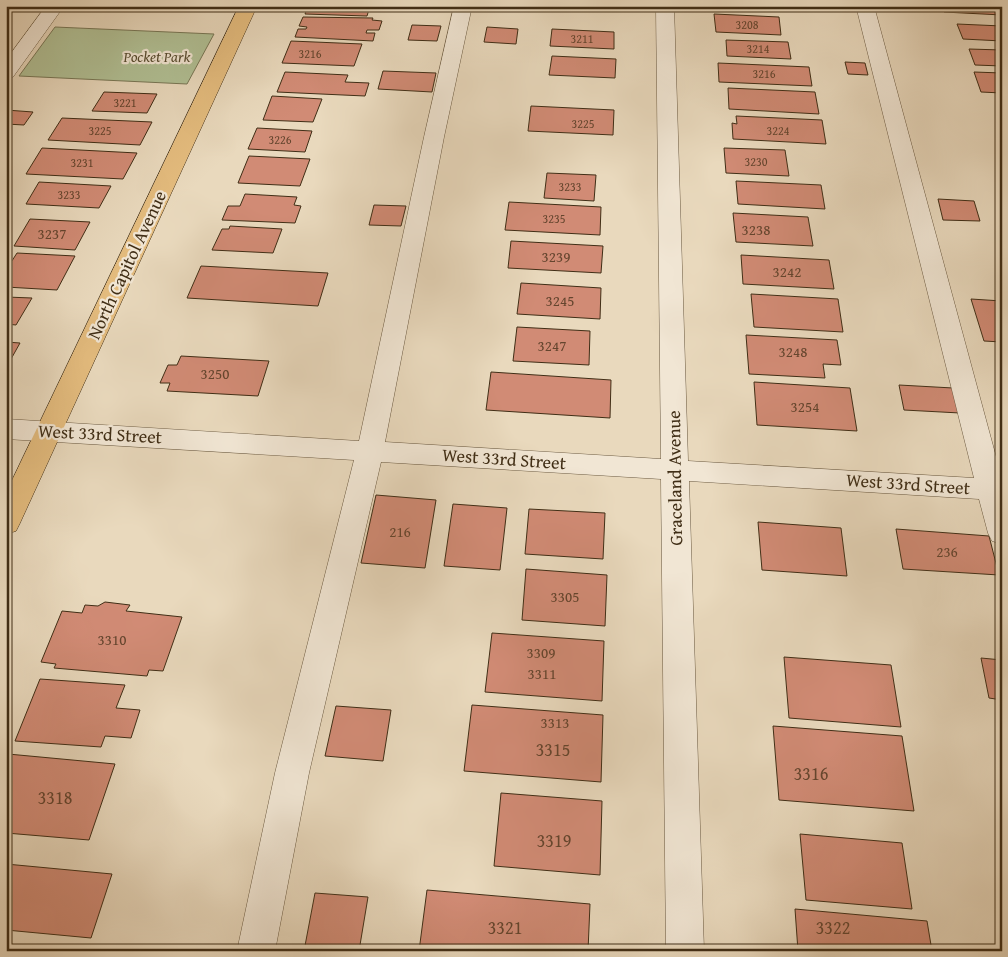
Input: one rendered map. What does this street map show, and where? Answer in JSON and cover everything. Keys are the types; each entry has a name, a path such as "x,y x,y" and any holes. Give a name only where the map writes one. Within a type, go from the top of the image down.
{"main road":[{"name":"North Capitol Avenue","path":"6,523 248,6"}],"street":[{"path":"6,73 55,6"},
{"path":"256,951 292,773 370,451 434,137 463,6"},
{"name":"Graceland Avenue","path":"665,6 685,951"},
{"path":"865,6 996,489 1002,533"},
{"name":"West 33rd Street","path":"6,428 996,489"}],"green space":[{"name":"Pocket Park","path":"55,27 214,34 187,84 19,76"}],"building":[{"path":"308,6 370,6 367,16 305,14"},
{"path":"713,6 780,6 781,11 713,8"},
{"path":"800,6 844,6 845,10 801,8"},
{"path":"941,6 1002,6 1002,15 944,12"},
{"path":"714,14 779,17 781,35 716,32"},
{"path":"303,17 373,18 372,20 382,21 379,30 367,30 366,33 375,33 373,41 295,37 298,29 306,29 307,27 299,26"},
{"path":"957,24 1002,26 1002,41 963,39"},
{"path":"412,25 441,26 437,41 408,40"},
{"path":"487,27 518,29 516,44 484,42"},
{"path":"552,29 614,32 614,49 550,46"},
{"path":"726,40 788,42 791,59 727,56"},
{"path":"291,41 362,44 354,66 282,63"},
{"path":"969,49 1002,50 1002,66 975,65"},
{"path":"552,56 616,59 615,78 549,75"},
{"path":"845,62 865,63 868,75 848,74"},
{"path":"718,63 809,67 812,86 719,82"},
{"path":"383,71 436,73 432,92 378,89"},
{"path":"285,72 348,75 345,82 369,83 365,96 277,92"},
{"path":"974,72 1002,73 1002,93 981,92"},
{"path":"728,88 815,92 819,114 729,109"},
{"path":"104,92 157,94 147,113 92,111"},
{"path":"272,96 322,99 313,122 263,120"},
{"path":"531,106 614,110 613,135 528,131"},
{"path":"6,110 33,112 24,125 6,124"},
{"path":"736,116 822,120 826,144 733,139 732,123 737,124"},
{"path":"62,118 152,122 140,145 48,140"},
{"path":"257,128 312,131 305,152 248,149"},
{"path":"42,148 137,153 123,179 26,174"},
{"path":"724,148 785,150 789,176 726,173"},
{"path":"249,156 310,159 300,186 238,183"},
{"path":"547,173 596,175 594,201 544,198"},
{"path":"736,181 821,185 825,209 738,204"},
{"path":"39,182 111,186 99,208 26,204"},
{"path":"245,194 297,197 294,205 301,206 295,223 222,220 228,206 240,206"},
{"path":"938,199 974,201 980,221 943,220"},
{"path":"509,202 601,207 600,235 505,230"},
{"path":"374,205 406,206 401,226 369,225"},
{"path":"733,213 808,217 813,246 736,242"},
{"path":"30,219 90,222 75,250 14,246"},
{"path":"230,226 282,229 273,253 212,250 222,229 229,229"},
{"path":"511,241 603,246 601,273 508,268"},
{"path":"17,253 75,256 57,290 6,287 6,270"},
{"path":"741,255 829,260 834,289 743,284"},
{"path":"201,266 328,273 318,306 187,298"},
{"path":"521,283 601,288 600,319 517,314"},
{"path":"751,294 838,299 843,332 754,327"},
{"path":"6,297 32,298 16,325 6,324"},
{"path":"971,299 1002,301 1002,342 984,341"},
{"path":"517,327 590,331 589,365 513,361"},
{"path":"746,335 837,340 841,365 823,364 825,378 749,374"},
{"path":"6,342 20,343 6,368"},
{"path":"181,356 269,361 258,396 167,391 170,383 160,383 168,365 177,365"},
{"path":"491,372 611,380 610,418 486,410"},
{"path":"754,382 850,388 857,431 757,425"},
{"path":"899,385 953,388 960,413 904,410"},
{"path":"376,495 436,500 425,568 361,563"},
{"path":"453,504 507,508 500,570 444,566"},
{"path":"529,509 605,513 603,559 525,554"},
{"path":"758,522 841,528 847,576 762,570"},
{"path":"896,529 989,536 999,575 903,569"},
{"path":"526,569 607,575 605,626 522,620"},
{"path":"105,602 130,605 126,611 182,617 163,671 149,670 147,676 54,668 56,664 41,662 62,611 82,613 85,605 98,606"},
{"path":"492,633 604,641 602,701 485,692"},
{"path":"784,657 891,665 901,727 789,718"},
{"path":"981,658 1002,660 1002,700 989,698"},
{"path":"40,679 125,685 116,708 140,710 131,738 105,736 101,747 15,741"},
{"path":"472,705 603,715 601,782 464,771"},
{"path":"336,706 391,710 383,761 325,756"},
{"path":"773,726 902,736 914,811 779,800"},
{"path":"8,754 115,764 89,840 6,833 6,759"},
{"path":"501,793 602,801 600,875 494,866"},
{"path":"800,834 902,843 912,909 806,900"},
{"path":"6,864 112,874 91,938 6,930"},
{"path":"427,890 590,904 588,951 419,951"},
{"path":"315,893 368,897 359,951 304,951"},
{"path":"795,909 927,921 932,951 798,951"}]}
